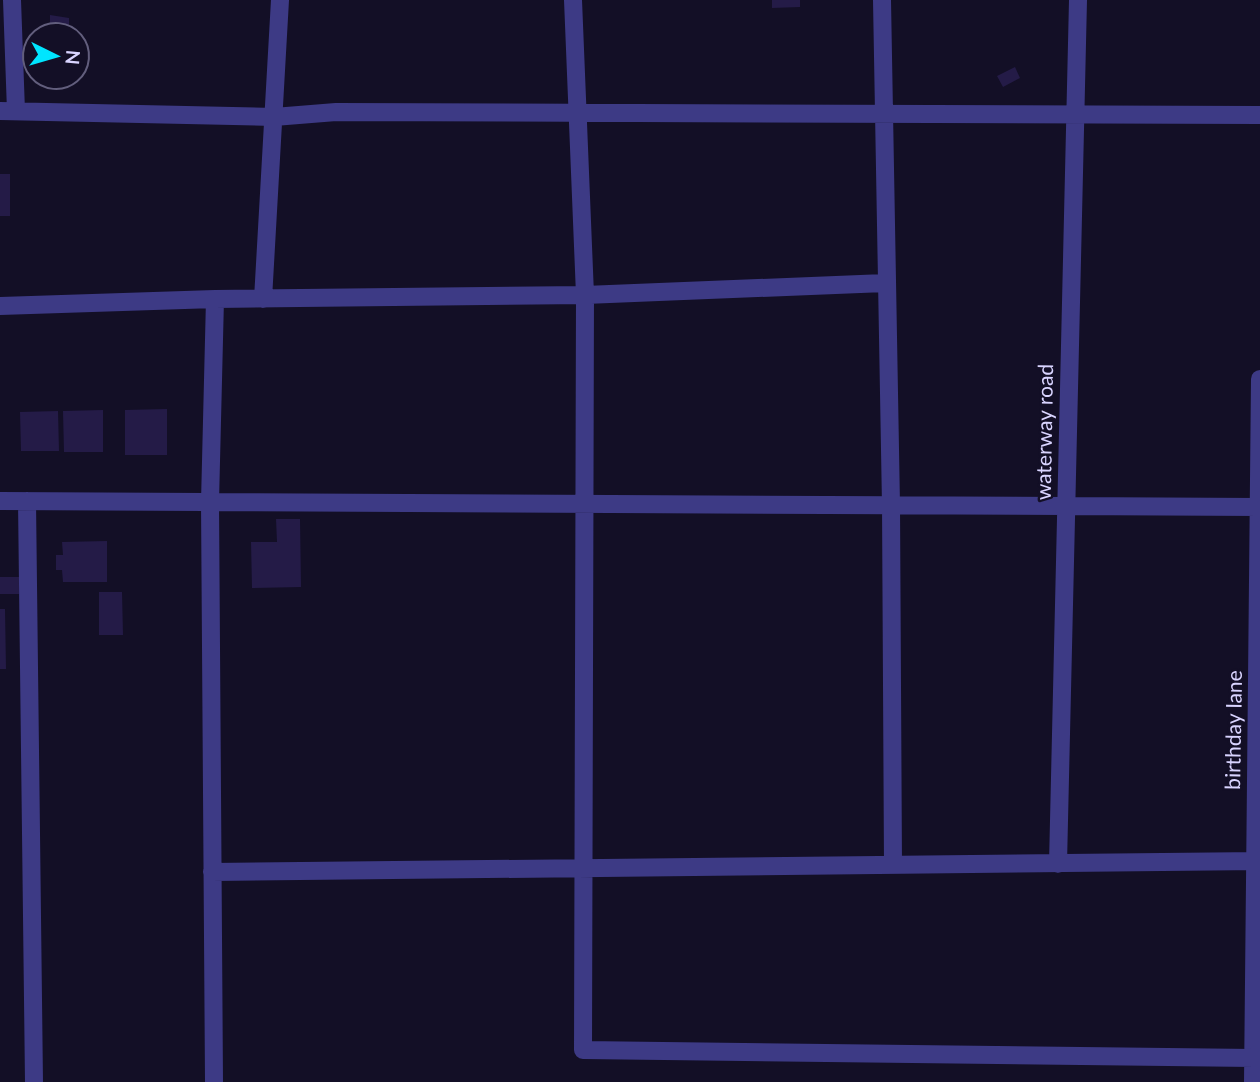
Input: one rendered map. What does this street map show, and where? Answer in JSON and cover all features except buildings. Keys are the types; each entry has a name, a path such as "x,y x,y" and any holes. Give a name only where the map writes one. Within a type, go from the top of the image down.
{"street":[{"path":"12,0 8,111 274,117 336,112 1260,115"},
{"path":"262,299 280,0"},
{"path":"573,0 585,295 583,1051 1254,1058"},
{"path":"881,0 891,505 893,865"},
{"name":"waterway road","path":"1058,864 1078,0"},
{"path":"0,306 215,299 585,295 885,283"},
{"path":"214,1082 210,502 215,299"},
{"name":"birthday lane","path":"1254,1082 1258,861 1260,379"},
{"path":"0,501 1259,507"},
{"path":"27,501 34,1082"},
{"path":"212,872 1258,861"}]}
